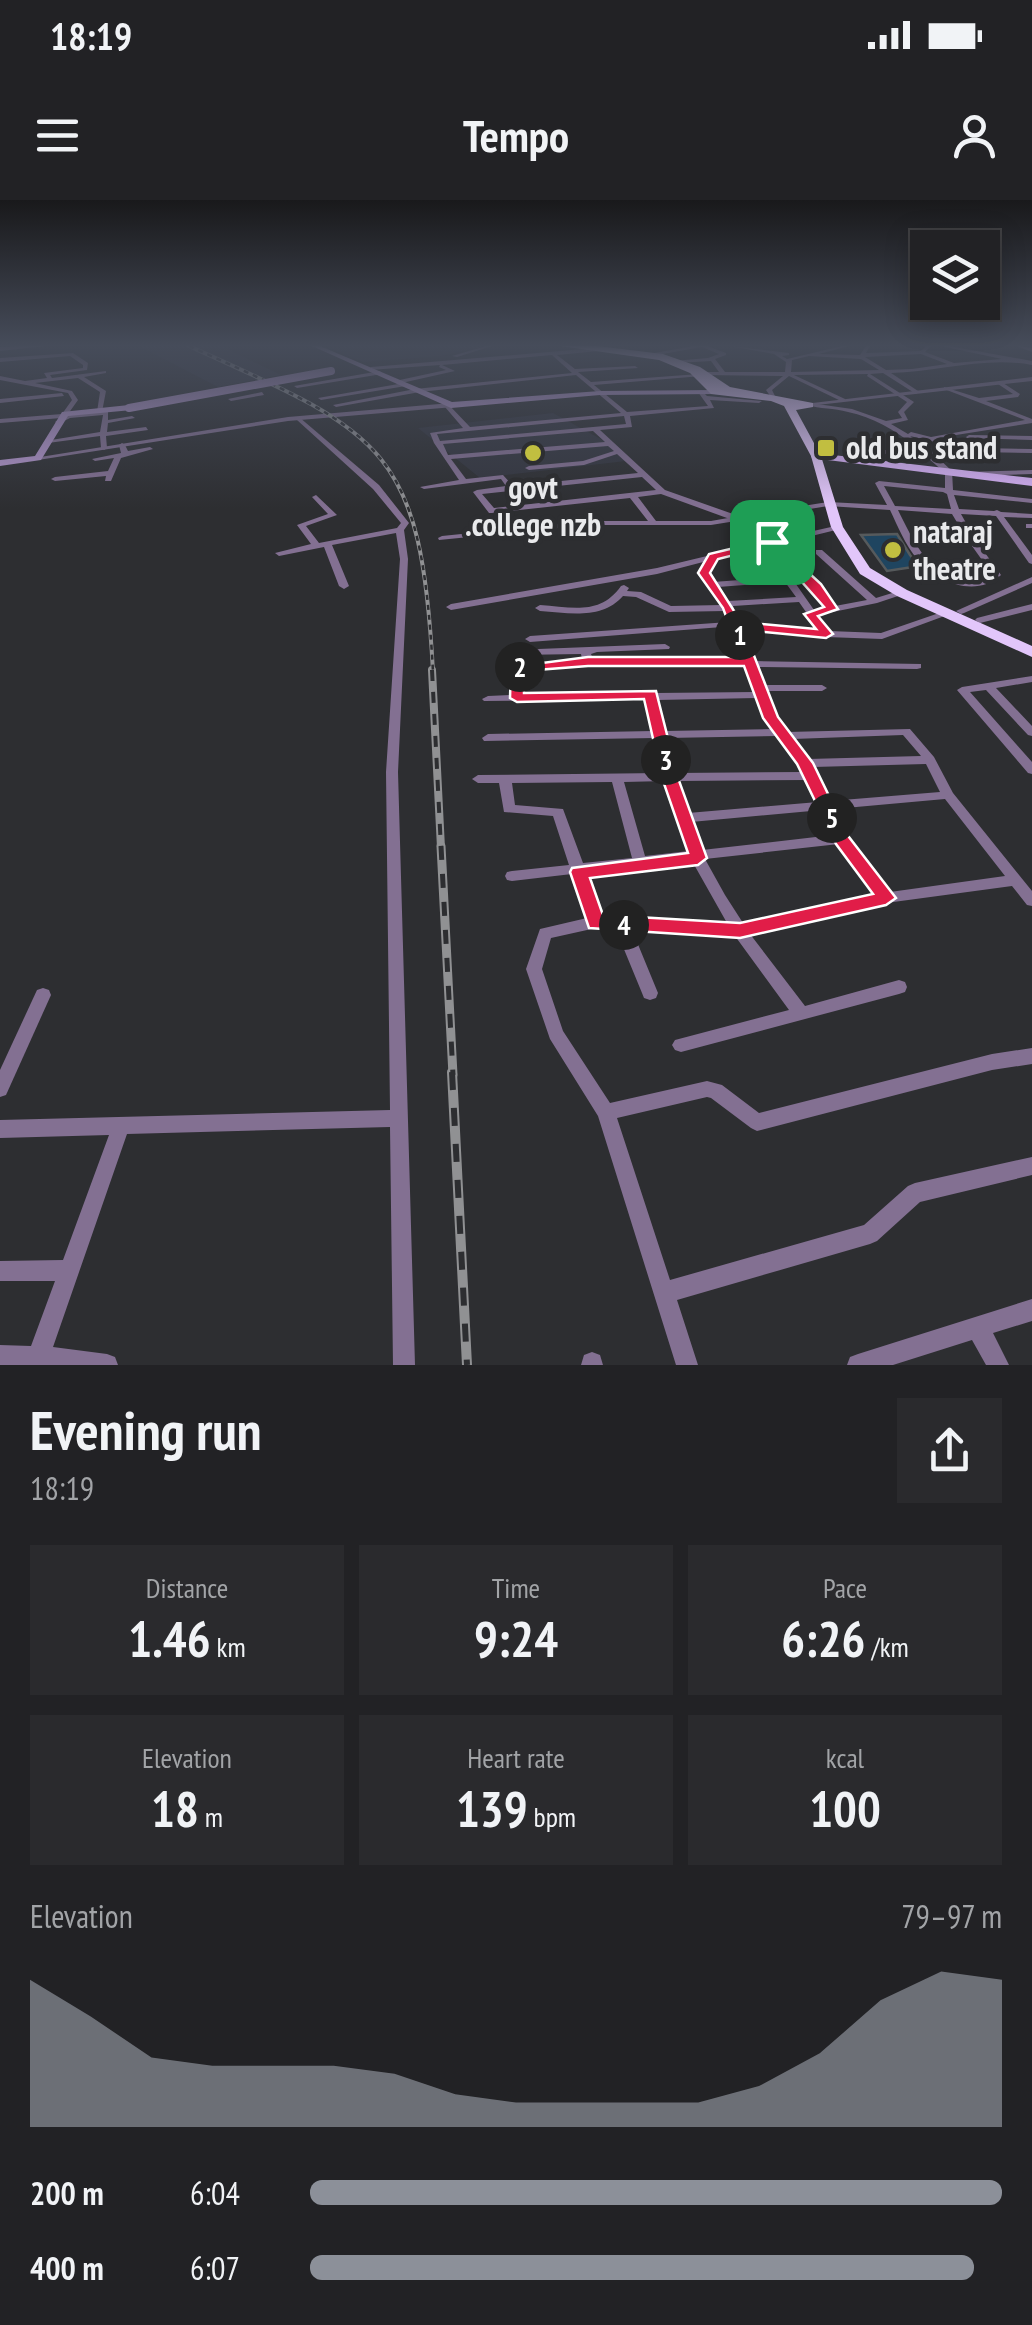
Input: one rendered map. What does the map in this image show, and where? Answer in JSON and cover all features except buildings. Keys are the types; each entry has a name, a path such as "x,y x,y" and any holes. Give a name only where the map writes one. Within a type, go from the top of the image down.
{"highway":[{"path":"780,400 793,402 827,457 838,527 866,571 945,614 1032,652"},
{"path":"835,504 882,572 1032,642"}],"main road":[{"path":"0,463 38,458 62,417 99,411 129,415 202,400"},
{"path":"436,400 449,406 519,400"},
{"path":"827,457 1032,482"}],"street":[{"path":"0,421 13,400"},
{"path":"62,417 70,400"},
{"path":"99,411 101,400"},
{"path":"326,400 348,414"},
{"path":"336,405 365,400"},
{"path":"437,443 630,426 626,414 608,400"},
{"path":"464,480 434,433 712,407 713,400"},
{"path":"790,400 860,412 886,423 911,436 949,472 947,491 954,510 997,575 984,585 969,585 926,565 880,482 947,491 1032,501"},
{"path":"793,402 834,400"},
{"path":"886,423 906,419 901,412 909,400"},
{"path":"978,400 1032,421"},
{"path":"96,459 300,419 348,414 449,406 468,429"},
{"path":"0,421 106,413 104,448"},
{"path":"105,422 129,415 128,432"},
{"path":"982,418 1003,426"},
{"path":"300,419 376,487 404,521 400,530 404,559 392,772 404,1365"},
{"path":"938,436 1032,421"},
{"path":"1017,424 1032,434"},
{"path":"48,440 146,430"},
{"path":"594,430 662,492 701,509 742,518 817,586 832,609"},
{"path":"894,440 911,436 1032,434"},
{"path":"938,436 956,447 1032,451"},
{"path":"446,457 610,444"},
{"path":"827,457 922,446"},
{"path":"38,458 104,448 150,450"},
{"path":"547,450 572,482"},
{"path":"55,479 109,476 123,451"},
{"path":"522,451 536,485"},
{"path":"985,451 1016,472"},
{"path":"529,468 558,466 618,452"},
{"path":"964,474 1032,472"},
{"path":"643,474 477,492 492,511 662,492"},
{"path":"424,487 503,477 511,488"},
{"path":"633,496 654,523"},
{"path":"316,498 333,515 301,524 316,546"},
{"path":"442,538 589,523 742,518 835,504 1020,514 1031,525"},
{"path":"997,512 1032,561"},
{"path":"451,607 628,577 838,527"},
{"path":"279,553 400,530"},
{"path":"328,543 344,586"},
{"path":"744,549 770,562 788,579 826,634"},
{"path":"820,552 834,570 874,601"},
{"path":"713,557 704,576 728,606 760,692 807,770 842,839 886,898"},
{"path":"540,608 599,610 612,606 628,577"},
{"path":"711,585 788,579"},
{"path":"961,611 1032,580"},
{"path":"622,593 668,609 803,599"},
{"path":"810,614 902,593"},
{"path":"980,620 1032,607"},
{"path":"530,639 736,625 882,636 945,614"},
{"path":"517,698 518,667 665,647"},
{"path":"518,652 918,666"},
{"path":"1030,765 962,690 1026,681 1032,694"},
{"path":"488,699 822,688"},
{"path":"990,688 1032,733"},
{"path":"650,694 670,778 698,858 740,930 800,1014"},
{"path":"488,738 900,729 910,734 930,760 948,795 1024,879 1032,901"},
{"path":"478,779 670,778 930,760"},
{"path":"506,779 509,810 558,812 596,922"},
{"path":"617,779 642,864"},
{"path":"684,818 948,795"},
{"path":"512,876 579,872 842,839"},
{"path":"687,1365 606,1112 556,1034 534,969 545,933 596,922 740,930 886,898 1024,879"},
{"path":"631,926 630,942 650,993"},
{"path":"681,1045 899,987"},
{"path":"0,1089 6,1062 43,995"},
{"path":"606,1112 707,1089 716,1091 756,1122 992,1062 1032,1056"},
{"path":"0,1130 398,1118"},
{"path":"36,1361 120,1128"},
{"path":"666,1292 870,1234 916,1193 1032,1166"},
{"path":"0,1271 70,1270"},
{"path":"858,1365 1032,1310"},
{"path":"977,1328 998,1365"},
{"path":"0,1356 107,1365"}],"shaded area":[{"name":"govt .college nzb","path":"553,413 610,444 626,461 480,478 418,428"}],"railway":[{"path":"303,400 349,429 380,458 402,494 417,539 427,597 433,672"},
{"path":"432,670 441,848"},
{"path":"441,846 453,1075"},
{"path":"452,1072 467,1365"}],"place":[{"name":"old bus stand","path":"826,448"},
{"name":"govt .college nzb","path":"533,453"},
{"name":"nataraj theatre","path":"893,550"}],"route":[{"path":"772,542 817,586 832,609 810,614 826,634 736,625 770,718 805,763 842,839 886,898 740,930 596,922 579,872 698,858 670,778 650,694 517,698 518,667 588,662 749,662 729,608 704,573 713,557 772,542"}]}
